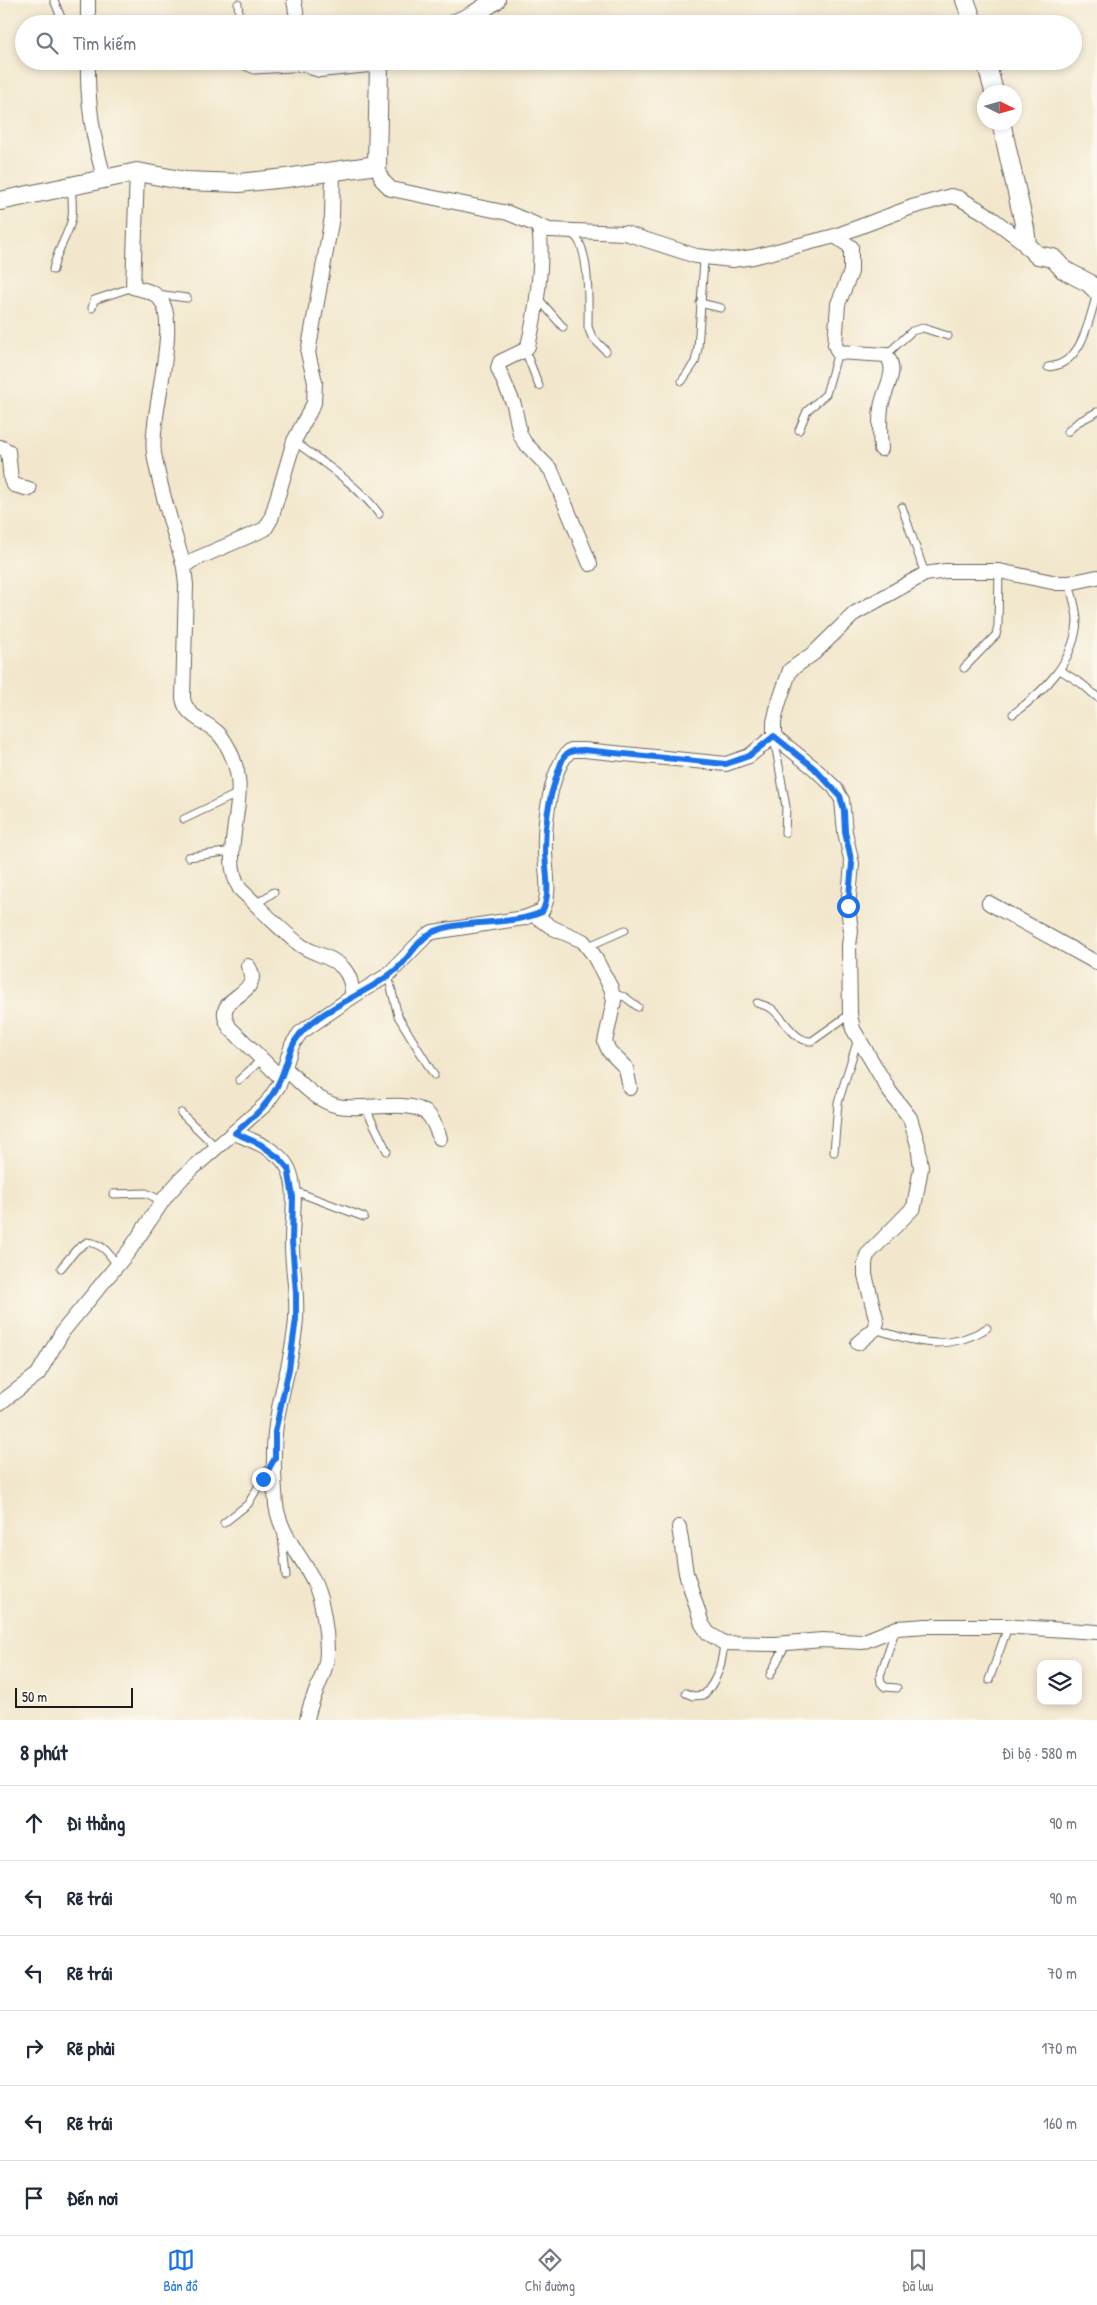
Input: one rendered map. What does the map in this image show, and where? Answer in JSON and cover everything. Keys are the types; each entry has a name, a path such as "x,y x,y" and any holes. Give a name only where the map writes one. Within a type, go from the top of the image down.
{"street":[{"path":"88,0 88,15"},
{"path":"294,0 296,15"},
{"path":"473,15 496,0"},
{"path":"965,0 971,15"},
{"path":"88,70 88,94 93,137 105,180"},
{"path":"380,70 377,166 382,180 391,189 508,213 540,228 562,231 625,232 698,257 732,260 753,257 835,236 912,207 950,196 959,198 985,213 1037,255 1053,258 1064,270 1089,283 1097,292"},
{"path":"988,70 992,85"},
{"path":"1003,130 1026,228 1027,245"},
{"path":"0,201 71,184 105,180 137,172 186,181 239,183 377,166"},
{"path":"184,567 191,561 265,529 271,519 294,441 314,403 316,392 308,353 329,236 334,171"},
{"path":"137,172 133,287 154,293 162,300 167,328 164,372 153,432 154,452 184,567 185,707 220,734 237,770 238,793 232,873 235,880 256,904 301,946 333,960 341,966 348,973 352,986 352,997"},
{"path":"540,228 541,239 531,333 525,350 500,362 498,368 514,405 520,434 524,442 550,470 590,564"},
{"path":"835,236 851,248 851,272 838,304 835,345 838,352 886,355 891,360 892,371 881,405 881,449"},
{"path":"0,447 8,451 11,480 14,485 30,489"},
{"path":"858,1343 875,1329 877,1322 865,1274 867,1255 914,1207 921,1168 918,1145 910,1118 890,1092 853,1029 850,1014 849,945 851,931 848,906 852,864 845,832 842,800 835,788 814,768 774,736 773,730 778,705 790,670 814,652 854,613 925,574 946,571 999,571 1044,581 1069,583 1097,578"},
{"path":"0,1403 38,1374 72,1319 142,1234 162,1201 184,1176 266,1104 283,1073 292,1045 300,1033 388,975 427,935 433,932 534,915 542,912 546,905 545,838 550,794 561,761 571,750 726,764 749,756 774,736"},
{"path":"989,902 1097,963"},
{"path":"534,915 553,928 583,941 589,946 613,994 614,1001 605,1042 609,1051 626,1068 630,1088"},
{"path":"248,966 252,976 250,982 228,1005 225,1011 225,1018 230,1028 262,1058 326,1102 338,1106 366,1109 402,1106 416,1108 425,1112 432,1119 440,1138"},
{"path":"235,1133 260,1144 279,1158 288,1168 292,1190 292,1241 296,1319 289,1369 275,1432 276,1504 281,1526 314,1583 325,1627 327,1653 324,1675 314,1696 307,1720"},
{"path":"678,1528 686,1573 702,1624 708,1633 724,1643 822,1640 862,1642 896,1628 926,1626 1008,1626 1097,1632"}],"lane":[{"path":"54,0 60,15"},
{"path":"238,4 239,15"},
{"path":"53,270 58,251 72,221 71,184"},
{"path":"562,231 575,236 580,243 585,258 588,327 592,337 606,351"},
{"path":"682,381 695,362 698,348 704,260 698,257"},
{"path":"92,308 94,300 99,296 133,287"},
{"path":"1048,367 1058,366 1073,357 1082,340 1097,292"},
{"path":"154,293 187,298"},
{"path":"536,296 563,328"},
{"path":"700,303 721,308"},
{"path":"886,355 912,332 923,328 948,336"},
{"path":"525,350 539,386"},
{"path":"799,430 807,411 826,394 838,352"},
{"path":"1068,432 1078,422 1097,412"},
{"path":"294,441 335,471 372,504 379,514"},
{"path":"902,507 925,574"},
{"path":"964,668 996,635 998,626 999,571"},
{"path":"1013,714 1039,694 1060,670 1068,653 1077,621 1069,583"},
{"path":"1060,670 1082,684 1097,698"},
{"path":"774,736 786,807 785,833"},
{"path":"184,819 238,793"},
{"path":"188,857 233,851"},
{"path":"256,904 274,892"},
{"path":"589,946 626,930"},
{"path":"388,975 398,1016 434,1075"},
{"path":"613,994 625,997 638,1007"},
{"path":"757,1003 771,1008 799,1038 806,1042 812,1041 850,1014"},
{"path":"834,1152 838,1103 858,1038"},
{"path":"239,1080 262,1058"},
{"path":"366,1109 387,1151"},
{"path":"181,1113 216,1147"},
{"path":"292,1190 364,1217"},
{"path":"114,1194 146,1193 162,1201"},
{"path":"61,1268 76,1250 87,1242 96,1243 106,1249 117,1265"},
{"path":"875,1329 902,1338 939,1343 955,1342 970,1338 987,1328"},
{"path":"224,1523 248,1504 275,1458"},
{"path":"281,1526 286,1576"},
{"path":"989,1680 1008,1626"},
{"path":"896,1628 880,1676 881,1683 885,1687 896,1688"},
{"path":"770,1675 787,1642"},
{"path":"686,1693 693,1696 704,1695 714,1682 723,1655 724,1643"}],"route":[{"path":"263,1479 275,1458 275,1432 289,1369 296,1319 292,1241 293,1197 288,1168 279,1158 260,1144 235,1133 266,1104 278,1085 292,1045 300,1033 400,966 427,935 444,929 524,918 542,912 546,905 547,878 545,852 550,794 561,761 565,755 571,750 584,750 726,764 749,756 774,736 814,768 835,788 842,800 845,832 852,864 848,906"}]}
